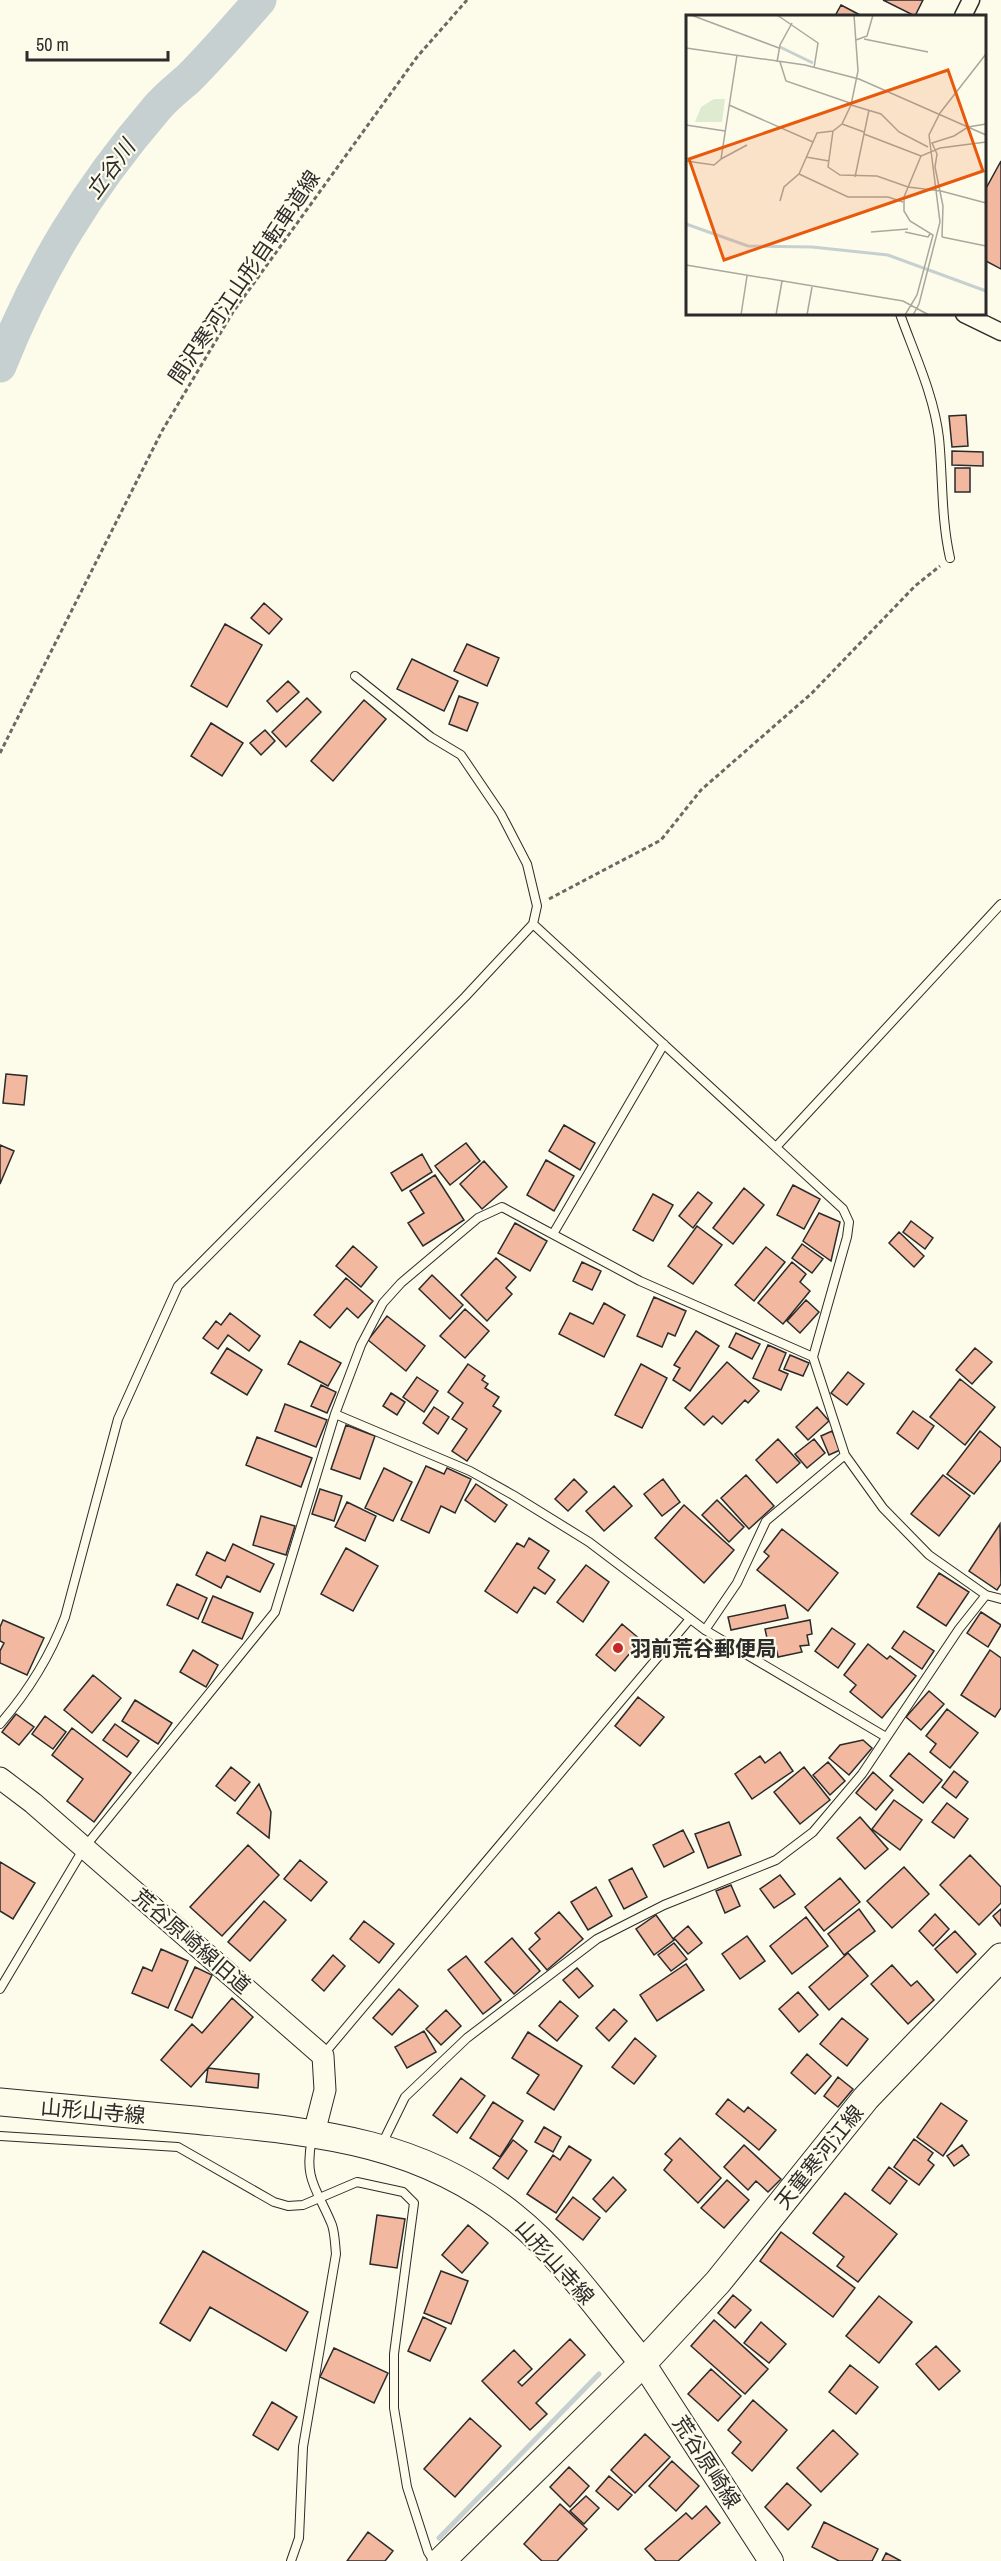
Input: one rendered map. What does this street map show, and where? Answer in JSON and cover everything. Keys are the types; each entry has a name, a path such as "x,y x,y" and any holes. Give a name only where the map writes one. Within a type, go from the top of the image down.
{"main road":[{"name":"天童寒河江線","path":"644,2363 718,2282 866,2098 1001,1957"},
{"name":"山形山寺線","path":"0,2102 314,2133 381,2147 431,2164 472,2187 515,2217 542,2242 644,2363"},
{"path":"441,2561 644,2363"},
{"name":"荒谷原崎線","path":"644,2363 771,2561"}],"street":[{"path":"964,15 971,0"},
{"path":"966,315 1001,332"},
{"name":"荒谷原崎線旧道","path":"0,1778 323,2056"},
{"path":"314,2133 325,2090 323,2056"}],"lane":[{"path":"900,315 932,403 939,437 941,496 950,558"},
{"path":"0,1724 15,1707 54,1644 65,1617 118,1419 178,1286 465,997 532,924 537,906 527,864 501,814 461,755 430,737 355,676"},
{"path":"776,1147 1001,904"},
{"path":"532,924 843,1209 849,1222 813,1358 845,1455 883,1508 929,1555 986,1595 1001,1598"},
{"path":"553,1234 664,1044"},
{"path":"0,1989 84,1848 276,1612 335,1414 361,1345 383,1303 401,1283 478,1218 502,1207 640,1281 813,1358"},
{"path":"335,1414 470,1471 513,1495 589,1542 705,1630 886,1737"},
{"path":"705,1630 737,1583 766,1521 845,1455"},
{"path":"381,2147 405,2097 468,2038 597,1939 664,1905 776,1860 813,1832 855,1782 959,1629 986,1595"},
{"path":"323,2056 690,1619"},
{"path":"291,2561 299,2538 303,2447 336,2254 333,2228 312,2184 308,2161 314,2133"},
{"path":"0,2136 178,2147 274,2202 288,2206 320,2200 357,2182 403,2192 414,2203 394,2354 394,2408 406,2487 428,2552 434,2561"}],"path":[{"name":"間沢寒河江山形自転車道線","path":"0,753 162,431 233,312 417,57 467,0"},
{"path":"537,906 661,840 701,790 812,693 915,585 950,558"}],"building":[{"path":"883,0 923,0 916,15"},
{"path":"841,5 860,15 836,15"},
{"path":"1001,161 1001,269 986,261 986,188"},
{"path":"966,415 968,446 952,447 949,416"},
{"path":"952,451 983,452 983,466 952,465"},
{"path":"955,468 970,468 970,492 955,492"},
{"path":"264,603 282,619 269,634 251,618"},
{"path":"225,624 262,645 227,707 191,686"},
{"path":"467,644 499,658 487,686 454,671"},
{"path":"412,659 458,681 444,711 397,689"},
{"path":"288,681 299,692 277,712 267,701"},
{"path":"459,696 478,703 467,731 449,724"},
{"path":"307,698 321,712 286,747 272,732"},
{"path":"364,700 386,719 333,781 311,761"},
{"path":"211,723 243,743 222,776 191,756"},
{"path":"265,730 275,741 261,755 250,743"},
{"path":"6,1074 27,1076 24,1105 3,1103"},
{"path":"564,1125 595,1143 580,1170 549,1151"},
{"path":"466,1143 480,1161 450,1185 435,1166"},
{"path":"0,1145 14,1151 0,1184"},
{"path":"422,1154 432,1172 402,1191 391,1173"},
{"path":"546,1160 574,1176 554,1211 527,1195"},
{"path":"484,1161 507,1187 482,1209 460,1184"},
{"path":"435,1175 464,1220 423,1246 408,1223 424,1213 410,1191"},
{"path":"793,1185 820,1199 804,1229 777,1215"},
{"path":"744,1188 764,1205 733,1244 713,1228"},
{"path":"698,1192 712,1203 693,1228 679,1216"},
{"path":"653,1194 673,1205 653,1241 633,1230"},
{"path":"819,1213 840,1222 831,1261 803,1241"},
{"path":"911,1221 933,1238 925,1249 903,1232"},
{"path":"515,1223 547,1241 530,1271 498,1253"},
{"path":"697,1226 722,1245 693,1284 668,1266"},
{"path":"899,1232 924,1256 914,1267 889,1243"},
{"path":"802,1244 823,1259 812,1273 792,1258"},
{"path":"353,1246 377,1267 361,1287 336,1266"},
{"path":"766,1247 785,1262 754,1301 735,1285"},
{"path":"496,1258 516,1277 506,1288 512,1294 487,1321 461,1295"},
{"path":"582,1262 601,1271 592,1290 573,1281"},
{"path":"792,1262 806,1274 800,1282 810,1291 783,1324 758,1303"},
{"path":"432,1275 463,1305 450,1319 419,1289"},
{"path":"346,1278 373,1301 358,1318 347,1308 330,1328 314,1315"},
{"path":"654,1297 686,1311 675,1336 668,1333 662,1347 637,1336"},
{"path":"806,1300 819,1312 800,1333 787,1321"},
{"path":"604,1303 625,1315 604,1357 559,1334 570,1313 593,1324"},
{"path":"465,1309 489,1331 465,1358 440,1336"},
{"path":"230,1313 260,1336 249,1351 228,1335 218,1349 203,1338 216,1321 221,1325"},
{"path":"387,1316 425,1346 406,1371 368,1340"},
{"path":"696,1331 719,1346 690,1391 673,1380 680,1368 674,1365"},
{"path":"736,1333 760,1344 752,1359 729,1347"},
{"path":"300,1341 341,1363 328,1386 288,1364"},
{"path":"768,1345 786,1353 779,1370 788,1374 781,1390 753,1378"},
{"path":"227,1348 262,1370 247,1395 211,1373"},
{"path":"975,1348 992,1362 972,1384 956,1370"},
{"path":"790,1355 809,1363 803,1376 784,1369"},
{"path":"727,1362 759,1391 748,1403 745,1400 722,1424 713,1416 704,1425 685,1408"},
{"path":"468,1364 485,1376 482,1380 488,1384 485,1388 499,1397 493,1406 501,1411 467,1461 452,1451 467,1429 452,1419 463,1403 448,1392"},
{"path":"641,1364 667,1378 642,1428 615,1415"},
{"path":"848,1372 864,1384 847,1405 831,1393"},
{"path":"417,1377 438,1391 424,1412 403,1397"},
{"path":"960,1379 995,1407 965,1445 930,1417"},
{"path":"321,1385 336,1392 327,1413 311,1406"},
{"path":"391,1393 405,1402 397,1415 383,1406"},
{"path":"285,1404 327,1420 316,1447 275,1431"},
{"path":"434,1407 449,1417 438,1434 423,1423"},
{"path":"817,1407 829,1421 808,1440 796,1427"},
{"path":"913,1411 934,1426 918,1449 897,1433"},
{"path":"346,1425 375,1436 360,1479 331,1469"},
{"path":"832,1431 840,1450 829,1455 821,1436"},
{"path":"980,1431 1001,1448 1001,1460 974,1494 947,1474"},
{"path":"257,1437 312,1458 301,1487 246,1465"},
{"path":"778,1439 800,1463 777,1483 756,1460"},
{"path":"814,1439 825,1453 807,1468 795,1454"},
{"path":"426,1466 444,1474 447,1468 471,1479 455,1513 441,1506 429,1533 401,1520"},
{"path":"384,1468 412,1482 393,1521 365,1508"},
{"path":"746,1475 774,1506 749,1529 721,1498"},
{"path":"943,1475 970,1496 939,1536 911,1514"},
{"path":"574,1479 587,1492 568,1511 555,1499"},
{"path":"663,1479 680,1502 662,1516 644,1494"},
{"path":"476,1484 507,1505 495,1522 465,1500"},
{"path":"614,1486 632,1506 604,1531 586,1511"},
{"path":"320,1489 342,1496 334,1521 312,1514"},
{"path":"717,1500 744,1527 729,1542 702,1515"},
{"path":"347,1502 376,1516 365,1541 335,1527"},
{"path":"684,1505 734,1550 704,1583 655,1538"},
{"path":"261,1516 295,1526 286,1555 253,1545"},
{"path":"1000,1524 1001,1584 997,1590 969,1571"},
{"path":"782,1529 838,1573 808,1611 757,1570 769,1556 764,1552"},
{"path":"529,1538 549,1551 538,1568 555,1580 545,1594 534,1587 517,1613 485,1591 517,1543 524,1547"},
{"path":"233,1544 274,1564 260,1592 227,1576 221,1588 196,1575 207,1552 225,1561"},
{"path":"346,1548 378,1566 353,1611 321,1594"},
{"path":"586,1565 609,1582 583,1622 557,1602"},
{"path":"939,1573 969,1592 946,1626 917,1607"},
{"path":"177,1584 207,1598 198,1619 167,1605"},
{"path":"213,1596 253,1613 242,1639 202,1622"},
{"path":"785,1605 788,1618 731,1630 728,1617"},
{"path":"981,1612 1001,1625 988,1647 967,1633"},
{"path":"3,1620 44,1638 27,1675 0,1663 0,1651 4,1643 0,1641 0,1627"},
{"path":"810,1620 812,1634 807,1635 809,1645 800,1646 802,1652 778,1657 777,1651 770,1652 765,1629"},
{"path":"622,1624 641,1640 615,1671 596,1655"},
{"path":"832,1628 855,1644 838,1668 815,1651"},
{"path":"904,1631 934,1651 922,1669 892,1648"},
{"path":"868,1644 887,1659 890,1656 916,1676 882,1718 850,1692 856,1685 844,1675"},
{"path":"193,1650 218,1665 206,1687 180,1672"},
{"path":"990,1650 1001,1658 1001,1708 995,1717 961,1695"},
{"path":"93,1675 121,1698 92,1733 64,1710"},
{"path":"929,1691 944,1704 921,1730 906,1717"},
{"path":"638,1697 664,1717 640,1746 615,1726"},
{"path":"135,1700 172,1723 158,1744 122,1721"},
{"path":"947,1709 978,1733 950,1768 930,1752 936,1744 926,1736"},
{"path":"16,1714 34,1727 19,1745 2,1732"},
{"path":"45,1716 66,1732 53,1749 32,1734"},
{"path":"115,1724 139,1741 127,1757 103,1740"},
{"path":"72,1728 131,1773 94,1822 67,1801 83,1779 52,1755"},
{"path":"863,1740 872,1748 849,1775 829,1758 840,1745"},
{"path":"780,1752 793,1771 752,1799 735,1774 760,1756 765,1763"},
{"path":"909,1753 942,1780 923,1803 890,1776"},
{"path":"828,1762 845,1781 830,1795 813,1775"},
{"path":"231,1767 250,1782 235,1801 216,1786"},
{"path":"804,1767 830,1800 800,1824 774,1792"},
{"path":"954,1771 968,1782 956,1798 942,1787"},
{"path":"873,1772 893,1790 876,1810 856,1793"},
{"path":"259,1784 271,1812 269,1838 237,1813"},
{"path":"894,1800 922,1820 900,1850 872,1829"},
{"path":"947,1803 968,1819 954,1838 932,1822"},
{"path":"860,1817 888,1849 865,1869 837,1838"},
{"path":"729,1822 741,1855 708,1868 695,1834"},
{"path":"683,1830 694,1852 664,1867 653,1845"},
{"path":"248,1845 279,1875 222,1936 190,1907"},
{"path":"970,1855 1001,1887 1001,1903 979,1925 940,1885"},
{"path":"300,1860 327,1882 311,1901 284,1879"},
{"path":"0,1862 35,1883 13,1919 0,1911"},
{"path":"904,1867 929,1894 892,1928 867,1901"},
{"path":"632,1868 647,1897 624,1909 609,1880"},
{"path":"780,1875 795,1894 774,1908 760,1889"},
{"path":"840,1878 860,1902 824,1931 805,1907"},
{"path":"731,1885 740,1906 725,1913 716,1891"},
{"path":"596,1887 612,1916 588,1930 571,1902"},
{"path":"264,1901 286,1920 250,1961 228,1942"},
{"path":"859,1909 875,1931 844,1955 828,1934"},
{"path":"1001,1909 1001,1926 993,1916"},
{"path":"559,1912 583,1939 547,1970 529,1949 540,1939 535,1933"},
{"path":"935,1914 949,1929 933,1946 919,1931"},
{"path":"656,1915 674,1940 654,1955 636,1929"},
{"path":"806,1917 828,1946 792,1974 770,1946"},
{"path":"364,1921 394,1944 379,1963 350,1939"},
{"path":"688,1926 702,1943 688,1954 674,1938"},
{"path":"955,1931 976,1954 957,1973 935,1949"},
{"path":"747,1936 765,1961 740,1979 722,1954"},
{"path":"512,1938 540,1971 514,1994 485,1962"},
{"path":"674,1943 687,1959 671,1971 658,1955"},
{"path":"161,1949 188,1961 168,2008 132,1993 143,1967 152,1971"},
{"path":"848,1953 868,1976 829,2010 809,1987"},
{"path":"333,1955 345,1966 324,1991 312,1980"},
{"path":"466,1956 501,2000 483,2014 448,1970"},
{"path":"686,1964 704,1990 657,2021 640,1995"},
{"path":"892,1965 911,1986 917,1981 934,2000 908,2024 871,1984"},
{"path":"195,1967 212,1975 192,2018 175,2010"},
{"path":"577,1968 593,1986 579,1998 563,1980"},
{"path":"399,1989 418,2006 392,2035 373,2018"},
{"path":"798,1992 818,2015 799,2032 779,2009"},
{"path":"232,1998 253,2017 191,2087 161,2060 192,2024 202,2033"},
{"path":"560,2001 578,2016 557,2041 539,2026"},
{"path":"614,2009 627,2021 609,2041 596,2028"},
{"path":"446,2010 461,2026 441,2045 426,2029"},
{"path":"842,2018 868,2039 847,2066 820,2044"},
{"path":"424,2031 436,2052 407,2068 395,2047"},
{"path":"528,2032 582,2066 554,2110 527,2093 539,2075 512,2058"},
{"path":"635,2038 656,2056 634,2084 612,2067"},
{"path":"807,2054 831,2076 815,2094 791,2073"},
{"path":"208,2068 259,2074 258,2088 206,2082"},
{"path":"838,2077 853,2089 838,2107 824,2096"},
{"path":"461,2078 485,2096 457,2133 433,2115"},
{"path":"728,2099 744,2112 748,2107 776,2130 759,2150 716,2114"},
{"path":"493,2102 523,2121 500,2157 470,2138"},
{"path":"941,2103 967,2121 943,2156 917,2137"},
{"path":"544,2127 561,2137 553,2152 535,2142"},
{"path":"680,2138 721,2178 698,2203 664,2170 672,2160 665,2154"},
{"path":"914,2139 933,2153 928,2160 934,2165 919,2185 894,2167"},
{"path":"513,2140 527,2151 508,2179 493,2168"},
{"path":"744,2145 781,2179 768,2192 756,2181 748,2190 724,2167"},
{"path":"962,2145 969,2155 954,2166 947,2156"},
{"path":"569,2146 591,2160 556,2213 527,2194 553,2155 560,2160"},
{"path":"889,2167 907,2181 890,2204 872,2190"},
{"path":"613,2177 626,2190 606,2212 593,2199"},
{"path":"727,2180 749,2200 724,2228 701,2208"},
{"path":"845,2193 897,2234 858,2282 837,2266 844,2257 813,2233"},
{"path":"573,2197 600,2218 583,2240 556,2219"},
{"path":"377,2215 405,2219 397,2268 370,2264"},
{"path":"468,2225 488,2243 462,2273 442,2255"},
{"path":"781,2232 855,2288 833,2317 760,2261"},
{"path":"203,2251 308,2312 286,2351 210,2307 190,2341 160,2323"},
{"path":"441,2271 468,2281 451,2324 424,2313"},
{"path":"733,2295 751,2310 735,2328 718,2313"},
{"path":"879,2296 912,2322 879,2363 846,2336"},
{"path":"423,2317 446,2328 430,2361 408,2351"},
{"path":"714,2320 768,2369 745,2394 691,2346"},
{"path":"761,2322 786,2344 769,2363 744,2343"},
{"path":"570,2339 585,2355 536,2403 547,2414 530,2430 482,2381 514,2350 532,2369 518,2382 522,2386"},
{"path":"936,2346 960,2371 939,2390 916,2364"},
{"path":"334,2348 388,2373 374,2403 320,2377"},
{"path":"850,2365 878,2387 856,2414 829,2392"},
{"path":"711,2369 741,2396 718,2421 688,2394"},
{"path":"753,2400 787,2430 752,2471 732,2453 741,2442 728,2430"},
{"path":"272,2402 297,2417 278,2450 253,2435"},
{"path":"470,2418 501,2446 455,2497 424,2469"},
{"path":"833,2430 858,2454 821,2492 797,2468"},
{"path":"645,2434 670,2457 635,2493 611,2470"},
{"path":"672,2461 699,2486 676,2511 649,2486"},
{"path":"569,2467 589,2486 570,2507 550,2487"},
{"path":"609,2476 632,2495 618,2510 596,2491"},
{"path":"787,2483 811,2505 788,2530 765,2507"},
{"path":"586,2496 599,2508 584,2524 570,2511"},
{"path":"560,2504 587,2529 557,2561 542,2561 524,2544"},
{"path":"706,2506 720,2523 678,2561 656,2561 645,2549 686,2513 692,2519"},
{"path":"824,2522 878,2549 872,2561 839,2561 812,2547"},
{"path":"368,2532 393,2551 385,2561 347,2561"},
{"path":"886,2553 901,2561 882,2561"}],"waterway":[{"name":"立谷川","path":"0,366 48,263 108,169 160,105 198,69 260,0"},
{"path":"439,2538 599,2374"}],"place":[{"name":"羽前荒谷郵便局","path":"618,1648"}]}
